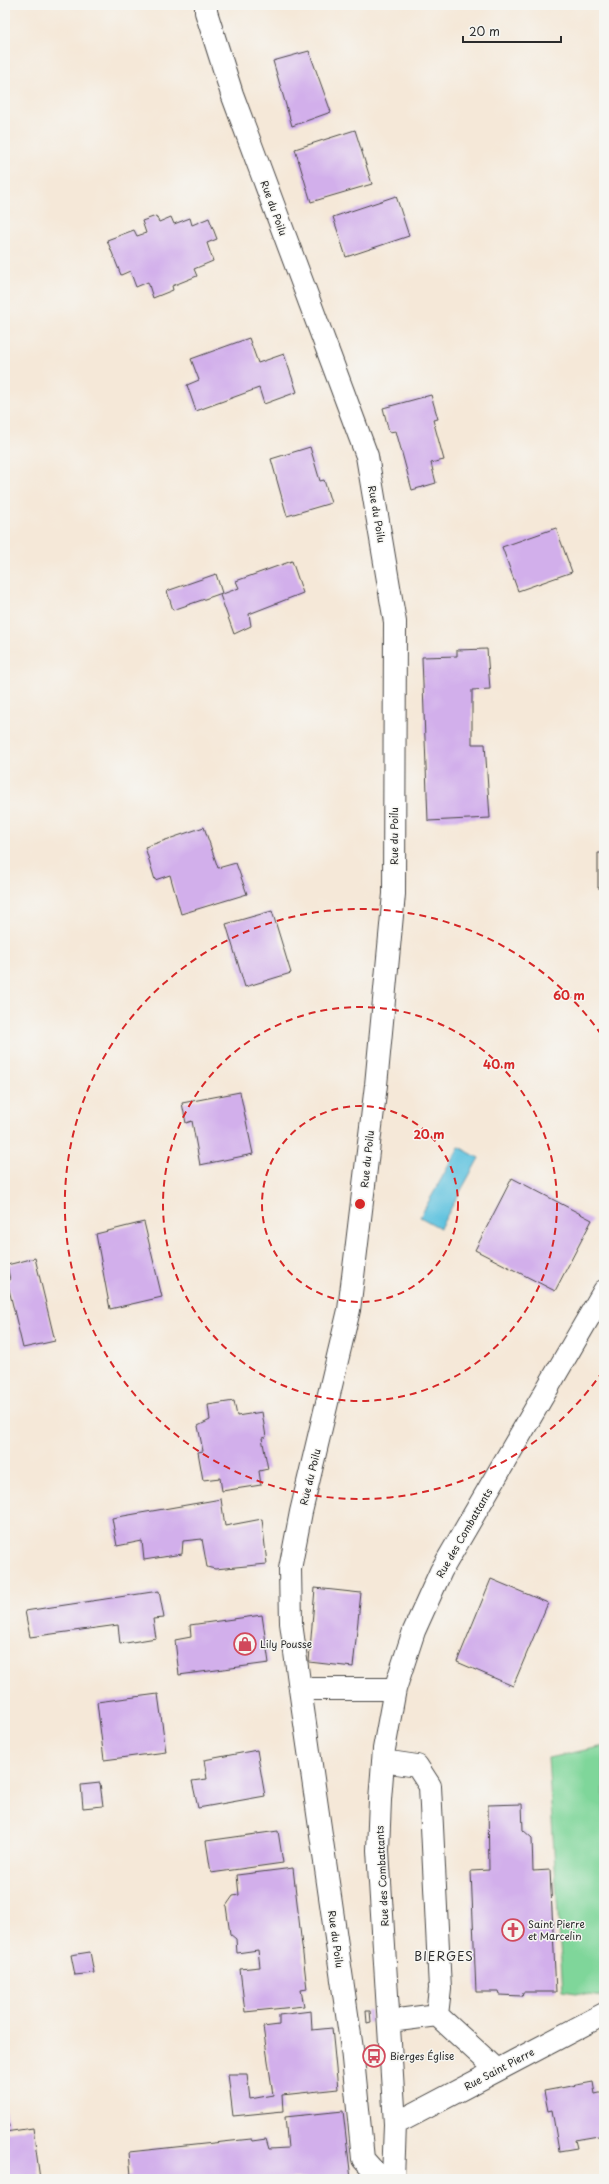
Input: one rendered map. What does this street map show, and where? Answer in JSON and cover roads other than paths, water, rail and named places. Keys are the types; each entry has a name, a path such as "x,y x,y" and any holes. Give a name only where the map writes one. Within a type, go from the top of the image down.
{"street":[{"name":"Rue du Poilu","path":"206,5 206,12 232,94 367,456 396,622 394,894 376,1085 349,1310 290,1569 291,1623 352,2049 363,2159 379,2177 385,2179"},
{"name":"Rue des Combattants","path":"393,2179 395,2124 390,2021 378,1850 383,1761 395,1689 414,1631 441,1571 604,1291"},
{"path":"300,1689 395,1689"},
{"path":"383,1761 417,1766 430,1786 440,1989 437,2015"},
{"name":"Rue Saint Pierre","path":"395,2124 604,2014"},
{"path":"390,2021 437,2015 497,2070"}],"water":[{"path":"459,1147 479,1158 440,1228 420,1217"}],"place":[{"name":"Lily Pousse","path":"245,1644"},
{"name":"Saint Pierre et Marcelin","path":"513,1930"},
{"name":"Bierges Église","path":"374,2056"}],"district":[{"name":"BIERGES","path":"444,1957"}]}
